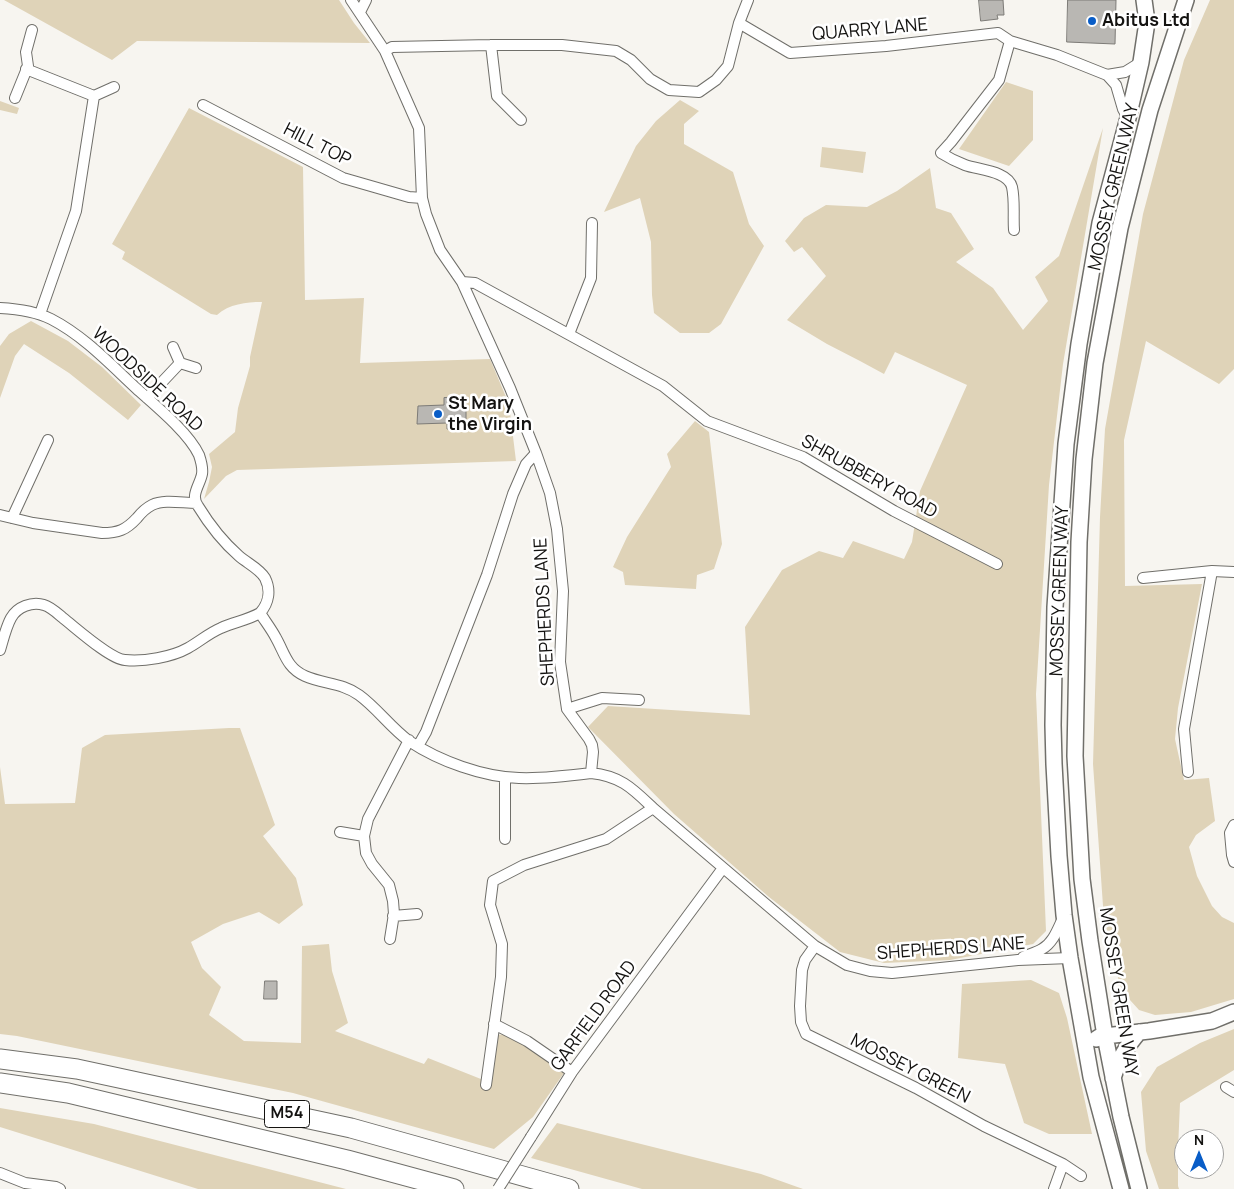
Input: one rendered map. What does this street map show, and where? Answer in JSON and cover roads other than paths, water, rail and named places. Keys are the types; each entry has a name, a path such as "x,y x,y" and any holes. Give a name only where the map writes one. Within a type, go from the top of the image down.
{"highway":[{"name":"M54","path":"0,1059 77,1069 351,1128 569,1189"},
{"name":"M54","path":"0,1084 68,1093 347,1160 454,1189"}],"main road":[{"name":"MOSSEY GREEN WAY","path":"1120,1186 1091,1076 1064,915 1059,856 1053,725 1054,607 1066,444 1079,344 1100,222 1141,62 1147,22 1144,0"},
{"name":"MOSSEY GREEN WAY","path":"1139,1189 1121,1117 1105,1036 1082,879 1075,756 1079,542 1084,459 1095,363 1120,228 1150,110 1186,0"},
{"path":"1070,958 1081,954 1082,948 1070,808 1070,789 1075,756"},
{"path":"1120,1186 1120,1169 1093,1052 1096,1039 1098,1037 1212,1021 1234,1012"},
{"path":"1113,1079 1118,1062 1128,1045 1139,1032"}],"street":[{"name":"SHEPHERDS LANE","path":"351,0 385,51 419,128 422,198 426,214 440,250 462,282 510,388 536,452 550,493 557,529 563,591 560,662 567,709 592,745 591,773 607,776 633,789 722,868 815,946 847,965 870,971 899,973 1018,960 1070,958"},
{"path":"360,12 366,0"},
{"path":"385,51 392,47 562,45 616,51 631,60 650,79 669,90 699,92 716,80 728,66 739,23 748,0"},
{"name":"QUARRY LANE","path":"739,23 790,53 886,46 998,33 1010,41 1056,55 1107,75"},
{"path":"15,98 28,66 26,46 32,30"},
{"path":"1010,41 999,80 941,153 967,166 1001,175 1009,180 1013,194 1014,230"},
{"path":"491,45 497,96 521,120"},
{"path":"1107,75 1124,72 1141,62"},
{"path":"26,69 94,96 114,87"},
{"path":"1107,75 1116,85 1123,109 1128,118"},
{"path":"40,314 76,211 94,96"},
{"name":"HILL TOP","path":"203,106 343,178 409,197 422,198"},
{"path":"569,334 591,278 592,222"},
{"name":"SHRUBBERY ROAD","path":"462,282 475,283 663,386 707,420 803,457 894,510 997,564"},
{"name":"WOODSIDE ROAD","path":"0,308 24,310 40,314 62,325 93,349 177,426 192,444 201,462 202,473 195,493 196,503"},
{"path":"174,347 180,363"},
{"path":"147,398 180,363"},
{"path":"180,363 196,368"},
{"path":"12,518 48,440"},
{"path":"418,746 426,732 487,575 513,494 526,464 536,452"},
{"path":"0,515 33,523 114,533 126,528 153,504 166,502 196,503 211,526 226,543 262,574 265,579 268,596 266,605 260,613 220,629 176,653 146,660 120,659 100,647 49,607 38,603 31,604 19,609 11,618 0,650"},
{"path":"1188,772 1184,729 1212,571"},
{"path":"1143,578 1212,571 1234,572"},
{"path":"260,613 277,639 283,655 293,668 305,676 342,686 359,695 408,740 450,762 505,777 537,778 591,773"},
{"path":"567,709 602,698 639,700"},
{"path":"390,939 393,901 389,885 372,864 366,853 364,836 368,818 408,740"},
{"path":"505,777 505,839"},
{"path":"486,1085 501,978 502,944 490,905 493,881 524,865 606,838 653,808"},
{"path":"1234,825 1230,833 1234,862"},
{"path":"340,832 364,836"},
{"name":"GARFIELD ROAD","path":"498,1189 572,1072 722,868"},
{"path":"393,916 417,914"},
{"path":"1018,960 1049,944 1064,915"},
{"name":"MOSSEY GREEN","path":"815,946 805,960 802,970 800,1006 801,1022 806,1034 908,1084 984,1126 1063,1164 1081,1176"},
{"path":"494,1024 527,1041 572,1072"},
{"path":"1054,1189 1063,1164"},
{"path":"0,1173 25,1184 60,1189"}],"place":[{"name":"Abitus Ltd","path":"1092,21"},
{"name":"St Mary the Virgin","path":"438,414"}]}
